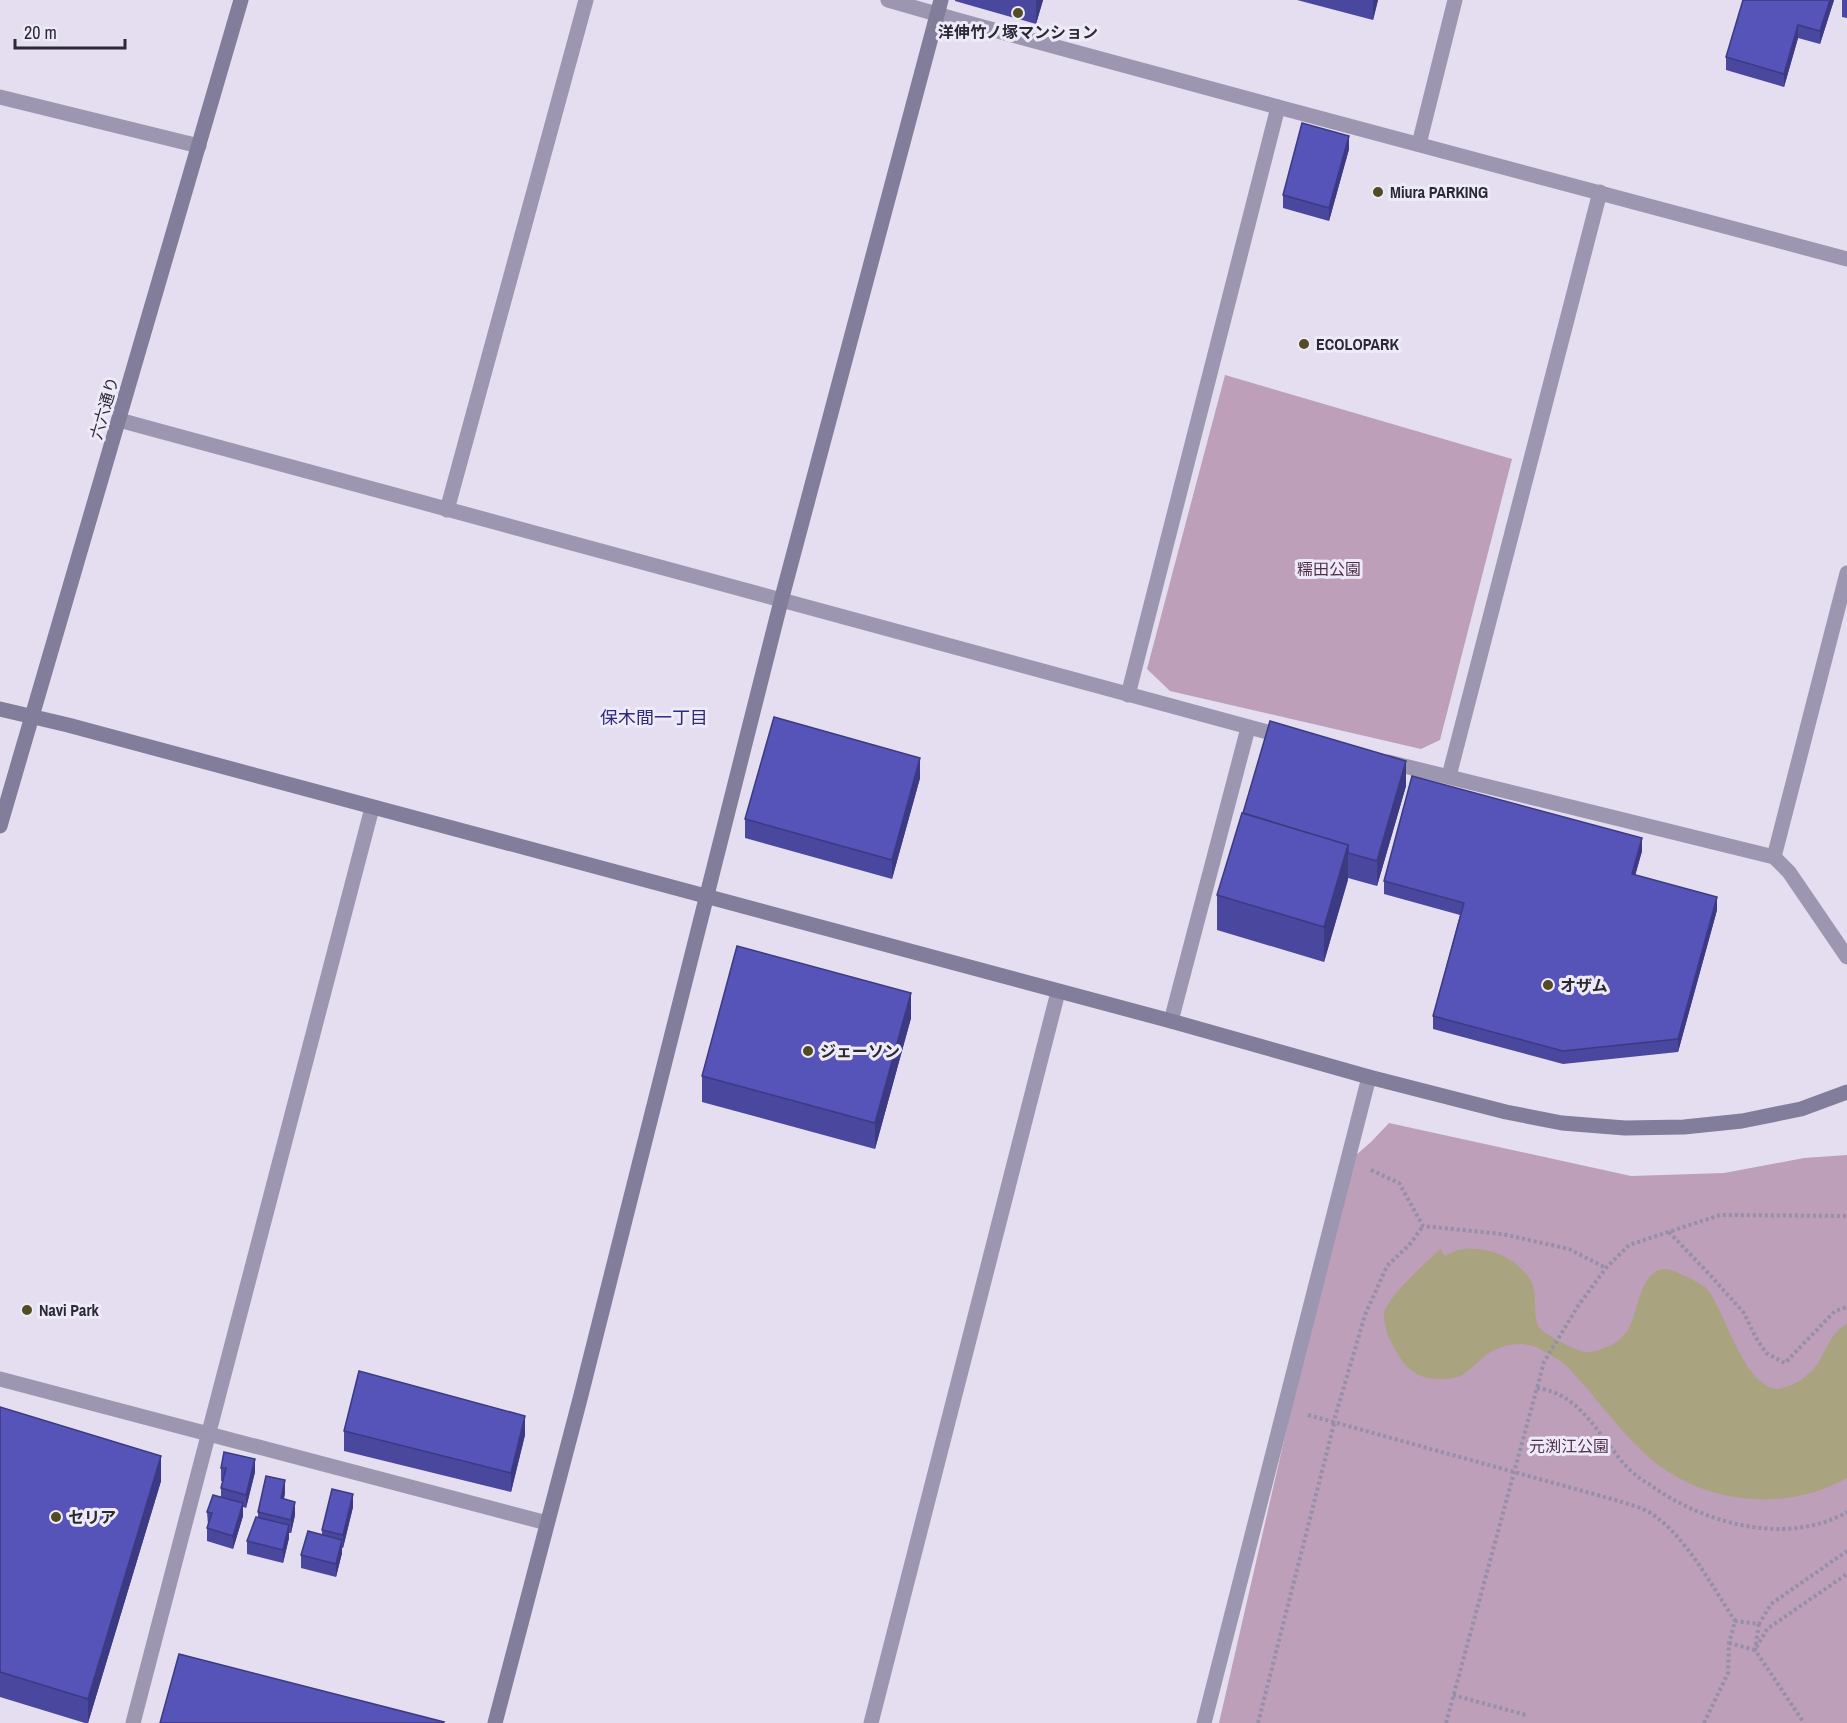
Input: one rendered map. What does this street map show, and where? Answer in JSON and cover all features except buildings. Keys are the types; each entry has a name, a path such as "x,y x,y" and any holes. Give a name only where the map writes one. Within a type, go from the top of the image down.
{"street":[{"name":"六六通り","path":"0,826 241,0"},
{"path":"447,510 586,0"},
{"path":"888,0 939,7 1278,107 1847,259"},
{"path":"1419,144 1455,0"},
{"path":"495,1723 781,601 939,7"},
{"path":"0,97 199,146"},
{"path":"1128,695 1278,107"},
{"path":"1449,776 1600,192"},
{"path":"119,420 1248,728 1304,741"},
{"path":"1774,857 1847,573"},
{"path":"0,709 1506,1112 1562,1123 1625,1128 1684,1128 1742,1121 1801,1109 1847,1092"},
{"path":"1171,1021 1248,728"},
{"path":"1371,758 1774,857 1789,872 1847,957"},
{"path":"134,1723 372,808"},
{"path":"871,1723 1058,992"},
{"path":"1204,1723 1369,1077"},
{"path":"0,1378 547,1523"}],"path":[{"path":"1348,1159 1399,1183 1423,1226"},
{"path":"1446,1723 1544,1362 1560,1334 1606,1268 1629,1245 1720,1215 1847,1216"},
{"path":"1423,1226 1502,1234 1569,1249 1606,1268"},
{"path":"1258,1723 1334,1423 1365,1315 1388,1266 1410,1245 1423,1226"},
{"path":"1669,1232 1744,1313 1766,1353 1785,1363 1835,1311 1847,1307"},
{"path":"1537,1388 1549,1390 1571,1401 1592,1422 1630,1470 1660,1493 1685,1506 1734,1523 1765,1528 1816,1524 1847,1512"},
{"path":"1304,1414 1514,1471 1646,1510 1671,1530 1698,1564 1735,1621 1729,1644 1728,1673 1704,1723"},
{"path":"1804,1723 1755,1650 1759,1624 1771,1604 1847,1551"},
{"path":"1755,1650 1767,1629 1847,1574"},
{"path":"1735,1621 1759,1624"},
{"path":"1729,1644 1755,1650"},
{"path":"1453,1695 1526,1715"}],"green space":[{"name":"糯田公園","path":"1225,375 1512,459 1440,740 1421,749 1170,691 1147,669"},
{"name":"元渕江公園","path":"1389,1123 1631,1176 1724,1173 1804,1158 1847,1155 1847,1723 1219,1723 1348,1162"}],"shaded area":[{"path":"1440,1249 1445,1256 1458,1250 1489,1251 1500,1254 1519,1266 1532,1283 1539,1327 1557,1340 1585,1352 1606,1347 1623,1336 1633,1319 1648,1278 1664,1269 1678,1272 1708,1290 1745,1362 1765,1385 1777,1389 1804,1378 1818,1363 1833,1336 1847,1324 1847,1478 1822,1490 1795,1497 1767,1499 1739,1498 1712,1492 1686,1482 1662,1468 1641,1450 1565,1364 1538,1348 1526,1344 1498,1349 1486,1355 1465,1373 1454,1378 1429,1378 1413,1372 1402,1361 1388,1336 1384,1314 1386,1307 1399,1290"}],"place":[{"name":"洋伸竹ノ塚マンション","path":"1018,13"},
{"name":"Miura PARKING","path":"1378,192"},
{"name":"ECOLOPARK","path":"1304,344"},
{"name":"オザム","path":"1548,985"},
{"name":"ジェーソン","path":"808,1051"},
{"name":"Navi Park","path":"27,1310"},
{"name":"セリア","path":"56,1517"}],"district":[{"name":"保木間一丁目","path":"654,717"}]}
